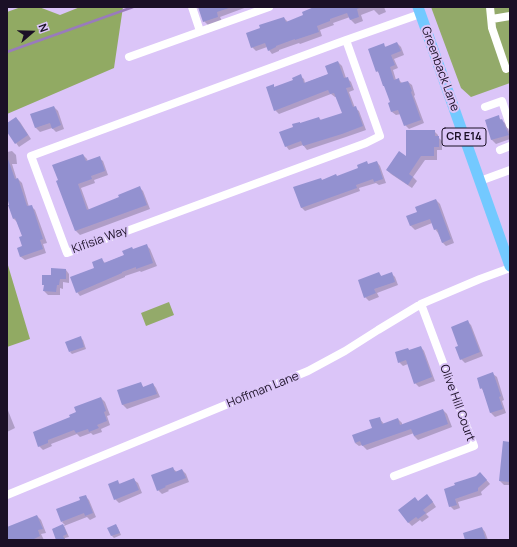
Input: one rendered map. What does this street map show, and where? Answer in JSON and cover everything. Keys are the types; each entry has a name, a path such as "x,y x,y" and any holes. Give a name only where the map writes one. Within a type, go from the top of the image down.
{"main road":[{"name":"Greenback Lane","path":"419,10 510,267"}],"street":[{"path":"192,7 200,31"},
{"path":"129,57 269,7"},
{"path":"490,7 492,28 506,69"},
{"name":"Kifisia Way","path":"346,40 380,136 366,143 67,253 32,156 346,40 419,10"},
{"path":"492,19 510,16"},
{"path":"485,107 502,101 510,125"},
{"path":"500,150 510,146"},
{"path":"480,182 510,170"},
{"name":"Hoffman Lane","path":"7,495 308,371 345,351 421,304 510,267"},
{"name":"Olive Hill Court","path":"394,476 474,446 421,304"}],"green space":[{"path":"21,7 39,7 60,15 80,7 123,7 114,68 7,114 7,12"},
{"path":"431,7 510,7 510,83 471,97 461,88"},
{"path":"7,262 30,339 7,347"},
{"path":"169,302 174,315 146,326 141,313"}],"building":[{"path":"198,7 229,8 217,12 218,17 203,22"},
{"path":"314,7 360,7 357,9 359,17 350,20 347,13 330,19 330,21 317,26 319,32 276,46 268,51 265,43 251,48 246,33 260,28 259,25 284,17 286,22 303,15 302,12"},
{"path":"397,42 401,51 391,55 395,65 390,67 394,80 399,78 400,83 408,81 421,120 404,126 398,110 391,112 388,103 390,102 378,71 376,72 368,49 384,43 385,47"},
{"path":"338,61 344,78 348,77 351,87 346,88 353,107 356,106 363,126 303,146 301,141 285,147 279,132 293,127 292,124 319,117 320,120 342,113 334,93 330,94 328,90 274,111 266,87 274,84 274,87 293,80 292,78 301,74 304,83 328,74 325,66"},
{"path":"54,106 61,125 52,129 50,123 35,128 30,114"},
{"path":"499,115 500,120 502,119 509,135 491,140 485,120"},
{"path":"16,117 28,135 15,144 7,132 7,123"},
{"path":"406,130 435,130 435,136 439,136 439,147 434,147 434,156 421,156 409,174 413,177 408,185 386,170 399,151 406,156"},
{"path":"83,154 86,161 100,156 105,171 91,176 92,179 78,184 87,210 119,197 118,195 140,186 147,205 75,231 56,181 58,180 52,165"},
{"path":"8,159 15,179 18,178 27,206 32,205 43,239 40,240 43,249 20,257 17,248 22,246 19,237 22,236 15,218 13,219 7,197"},
{"path":"367,161 368,164 377,161 383,179 374,182 373,179 356,185 357,188 301,208 293,187 321,178 322,180 336,174 337,176 358,168 357,165"},
{"path":"436,199 451,239 442,243 437,229 434,230 430,219 410,226 406,216 417,212 415,207"},
{"path":"147,244 153,263 122,272 76,293 70,277 94,268 92,262 102,258 104,263 124,255 122,251"},
{"path":"51,268 66,269 66,279 60,279 56,292 43,291 44,285 42,285 42,275 51,275"},
{"path":"379,272 381,276 392,272 395,282 374,289 376,293 364,298 358,280"},
{"path":"468,320 480,352 460,360 455,347 458,346 451,327"},
{"path":"81,336 84,347 69,352 65,342"},
{"path":"421,346 432,377 414,384 406,360 398,363 395,352"},
{"path":"493,372 501,396 499,397 503,409 490,413 482,388 480,389 477,378"},
{"path":"141,382 143,387 153,383 157,394 122,405 117,390"},
{"path":"101,397 106,411 104,412 107,421 97,425 99,428 89,432 88,429 76,433 74,430 48,440 48,443 38,447 33,432 70,417 69,415 76,412 74,407"},
{"path":"443,409 448,424 414,436 411,429 362,446 360,441 355,443 352,435 372,428 369,420 380,417 382,424 398,418 400,425"},
{"path":"503,441 510,442 510,482 499,481"},
{"path":"173,467 175,472 182,469 186,478 165,486 166,487 157,491 151,475"},
{"path":"480,472 487,480 478,488 478,491 455,499 457,505 449,507 444,489 455,485 454,483 476,476"},
{"path":"134,478 139,490 114,500 108,484 118,480 119,484"},
{"path":"427,494 433,502 423,510 426,513 418,519 416,517 408,523 398,510 415,497 418,501"},
{"path":"86,495 93,513 85,516 84,513 61,522 56,509 80,500 79,497"},
{"path":"37,515 43,529 38,530 40,536 34,540 7,540 7,527"},
{"path":"63,524 67,534 63,536 65,540 56,540 52,529"},
{"path":"116,524 120,533 111,536 107,528"},
{"path":"482,527 486,540 465,540 463,533"}],"waterway":[{"path":"7,52 133,7"}]}
